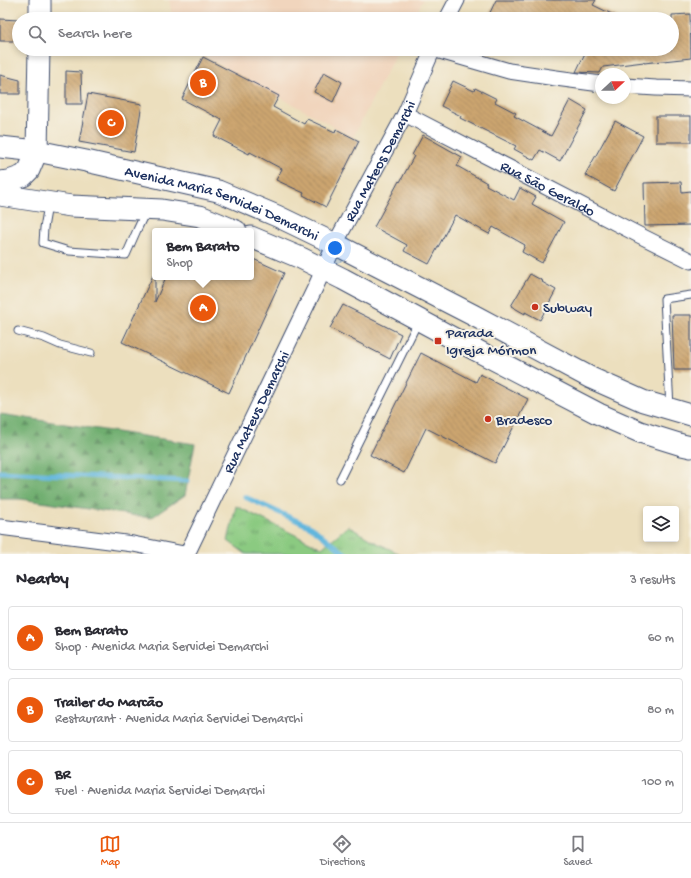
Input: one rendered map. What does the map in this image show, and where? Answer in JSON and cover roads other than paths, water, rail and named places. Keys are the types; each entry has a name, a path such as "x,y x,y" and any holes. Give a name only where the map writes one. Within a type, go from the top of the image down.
{"main road":[{"path":"40,0 40,12"},
{"path":"0,182 9,181 23,176 29,170 37,151 39,56"},
{"name":"Avenida Maria Servidei Demarchi","path":"0,147 37,151 218,191 277,216 335,244 591,378 643,401 691,415"},
{"name":"Avenida Maria Servidei Demarchi","path":"0,195 70,206 162,210 200,216 229,228"},
{"name":"Avenida Maria Servidei Demarchi","path":"254,238 301,258 599,414 640,432 691,447"}],"street":[{"path":"451,12 457,0"},
{"name":"Rua Mateos Demarchi","path":"324,270 335,244 405,114 430,56"},
{"path":"457,56 509,71 595,83"},
{"path":"631,86 691,89"},
{"name":"Rua São Geraldo","path":"405,114 691,261"},
{"name":"Rua Mateus Demarchi","path":"187,554 324,270"},
{"path":"0,527 133,544 184,554"}],"lane":[{"path":"48,203 43,243 69,250 126,256 147,209"},
{"path":"670,409 664,299 691,295"},
{"path":"340,479 419,320"},
{"path":"18,331 44,338 60,345 91,353"}],"waterway":[{"path":"0,472 187,481"},
{"path":"245,497 311,527 346,554"}],"place":[{"name":"Trailer do Marcão","path":"203,83"},
{"name":"BR","path":"111,123"},
{"name":"Subway","path":"535,307"},
{"name":"Bem Barato","path":"203,308"},
{"name":"Parada Igreja Mórmon","path":"438,341"},
{"name":"Bradesco","path":"488,419"}]}
